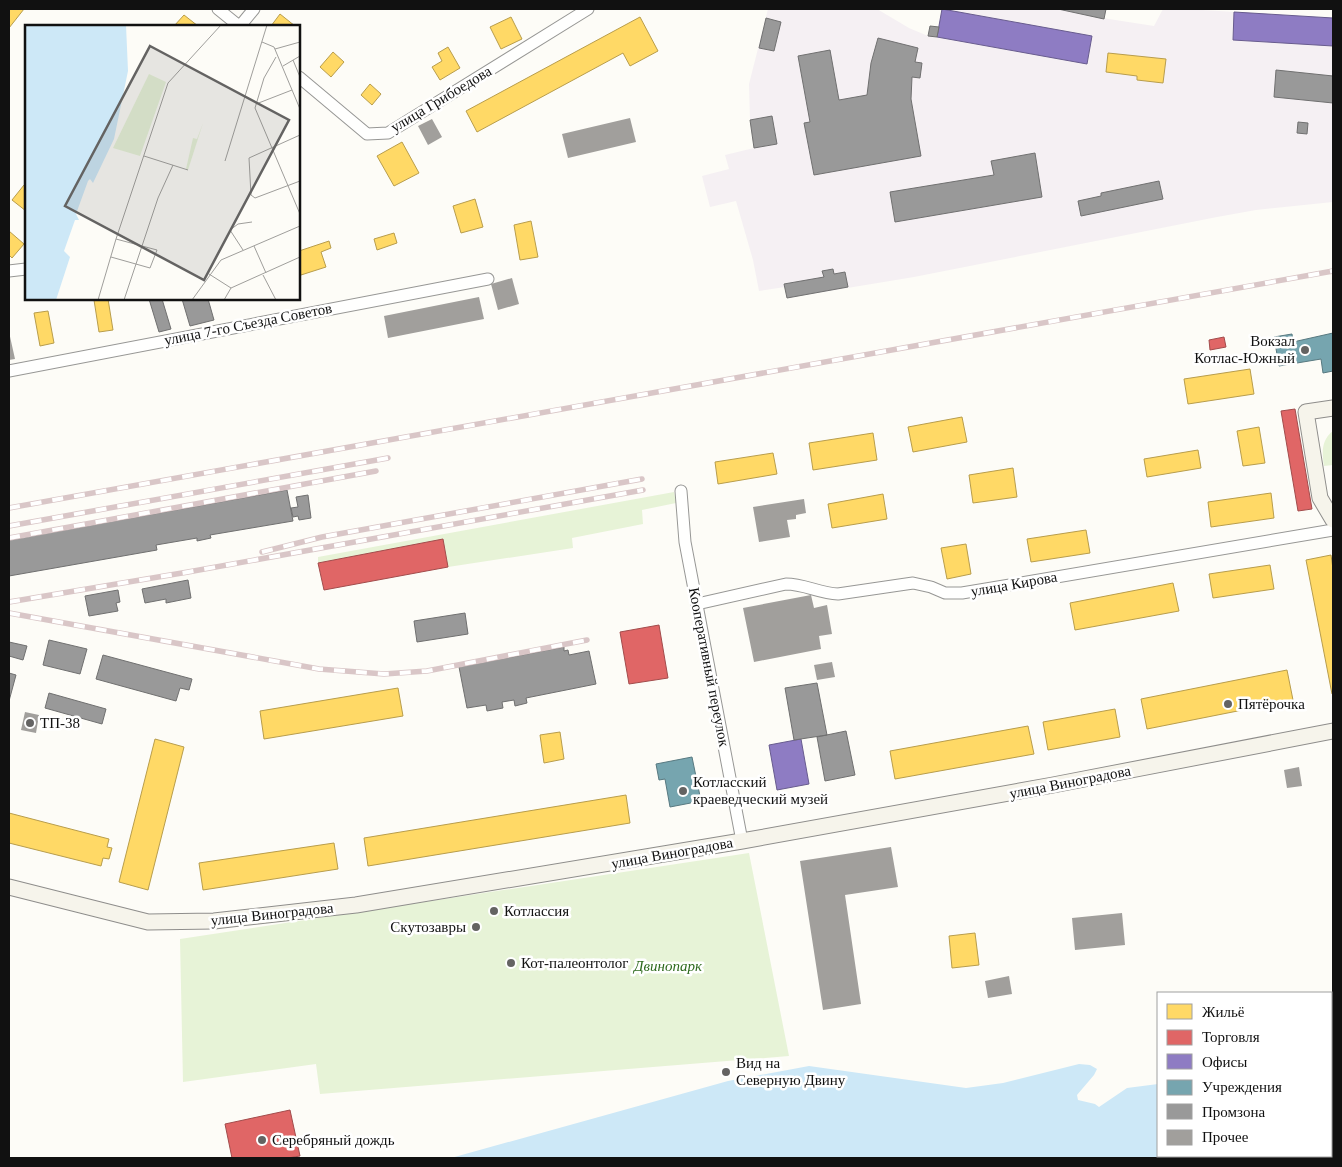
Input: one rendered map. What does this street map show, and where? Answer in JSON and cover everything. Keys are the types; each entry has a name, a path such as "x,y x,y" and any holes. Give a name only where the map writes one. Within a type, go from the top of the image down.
{"main road":[{"path":"1333,408 1306,412 1320,498 1333,520"},
{"name":"улица Виноградова","path":"9,887 148,922 214,921 356,905 742,841 1053,785 1333,731"}],"street":[{"path":"218,9 238,25"},
{"path":"240,25 254,9"},
{"name":"улица Грибоедова","path":"300,78 367,134 388,133 588,9"},
{"path":"9,270 25,269"},
{"name":"улица 7-го Съезда Советов","path":"9,371 488,279"},
{"name":"Кооперативный переулок","path":"681,491 685,542 742,841"},
{"name":"улица Кирова","path":"697,604 786,584 802,585 826,593 838,594 912,583 931,587 945,593 962,593 1333,530"}],"shaded area":[{"path":"768,9 877,9 909,28 928,36 930,26 939,27 942,9 1058,9 1154,26 1163,9 1333,18 1333,202 1256,210 914,277 787,298 785,287 759,291 753,260 736,201 710,207 702,176 729,169 725,155 754,148 750,120 749,84"}],"green space":[{"path":"1333,431 1333,465 1324,466 1324,443"},
{"path":"674,492 676,503 642,510 643,524 572,538 573,548 448,567 442,540 318,563 318,557"},
{"name":"Двинопарк","path":"749,853 789,1056 320,1094 316,1064 183,1082 180,939"}],"water":[{"path":"1079,1064 1090,1065 1097,1069 1077,1095 1078,1100 1095,1104 1099,1107 1127,1088 1157,1084 1157,1157 1332,1157 1333,1071 1333,1158 451,1158 728,1081 809,1066 966,1088 1003,1083"}],"building: Жильё":[{"path":"9,9 24,9 9,28"},
{"path":"280,14 294,25 272,25"},
{"path":"184,15 197,25 175,25"},
{"path":"511,17 522,39 501,49 490,27"},
{"path":"640,17 658,51 630,66 623,53 477,132 466,111"},
{"path":"448,47 460,68 440,80 432,67 442,61 438,53"},
{"path":"333,52 344,62 331,77 320,67"},
{"path":"1108,53 1166,59 1163,83 1137,80 1137,76 1106,72"},
{"path":"370,84 381,94 372,105 361,95"},
{"path":"402,142 419,173 394,186 377,156"},
{"path":"24,185 25,186 25,210 12,200"},
{"path":"475,199 483,227 461,233 453,206"},
{"path":"531,221 538,257 520,260 514,225"},
{"path":"9,231 24,244 12,258 9,255"},
{"path":"394,233 397,243 377,250 374,239"},
{"path":"329,241 331,248 321,252 326,267 301,275 300,251"},
{"path":"94,300 108,300 113,330 99,332"},
{"path":"48,311 54,343 40,346 34,313"},
{"path":"1250,369 1254,394 1188,404 1184,379"},
{"path":"962,417 967,442 913,452 908,427"},
{"path":"1259,427 1265,463 1243,466 1237,431"},
{"path":"873,433 877,460 813,470 809,443"},
{"path":"1198,450 1201,468 1147,477 1144,459"},
{"path":"773,453 777,474 718,484 715,462"},
{"path":"1013,468 1017,497 973,503 969,475"},
{"path":"1271,493 1274,518 1211,527 1208,502"},
{"path":"883,494 887,519 832,528 828,504"},
{"path":"1086,530 1090,553 1031,562 1027,539"},
{"path":"966,544 971,574 947,579 941,548"},
{"path":"1331,555 1333,569 1333,694 1306,560"},
{"path":"1270,565 1274,589 1213,598 1209,574"},
{"path":"1173,583 1179,611 1075,630 1070,603"},
{"path":"1287,670 1293,700 1147,729 1141,699"},
{"path":"398,688 403,716 264,739 260,711"},
{"path":"1115,709 1120,737 1048,750 1043,722"},
{"path":"1028,726 1034,754 895,779 890,751"},
{"path":"560,732 564,759 544,763 540,735"},
{"path":"155,739 184,747 148,890 119,882"},
{"path":"626,795 630,823 368,866 364,838"},
{"path":"9,813 109,839 107,847 112,848 109,859 103,858 101,866 9,843"},
{"path":"334,843 338,869 203,890 199,863"},
{"path":"975,933 979,965 952,968 949,936"}],"building: Торговля":[{"path":"1224,337 1226,347 1210,350 1209,340"},
{"path":"1295,409 1312,509 1298,511 1281,411"},
{"path":"443,539 448,567 324,590 318,563"},
{"path":"659,625 668,678 629,684 620,632"},
{"name":"Серебряный дождь","path":"290,1110 300,1156 288,1158 232,1158 225,1124"}],"building: Офисы":[{"path":"942,9 1092,36 1087,64 937,37"},
{"path":"1234,12 1333,18 1333,46 1233,40"},
{"path":"801,739 809,784 777,790 769,745"}],"building: Учреждения":[{"name":"Вокзал Котлас-Южный","path":"1333,333 1333,371 1323,373 1321,359 1279,366 1274,337 1292,334 1293,342"},
{"name":"Котласский краеведческий музей","path":"692,757 701,801 670,807 665,779 659,780 656,764"}],"building: Промзона":[{"path":"1058,9 1106,9 1104,19"},
{"path":"766,18 781,22 774,51 759,48"},
{"path":"930,26 939,27 937,37 928,36"},
{"path":"878,38 918,48 915,62 922,63 920,78 912,77 911,99 921,156 814,175 804,123 810,122 798,56 830,50 839,100 867,95 871,63"},
{"path":"1276,70 1333,76 1333,103 1274,97"},
{"path":"772,116 777,144 754,148 750,120"},
{"path":"1298,122 1308,123 1307,134 1297,133"},
{"path":"1035,153 1042,197 895,222 890,192 994,175 991,161"},
{"path":"1159,181 1163,199 1081,216 1078,201 1101,196 1101,193"},
{"path":"833,269 834,274 845,272 848,287 787,298 784,284 824,277 822,271"},
{"path":"149,300 162,300 171,329 159,332"},
{"path":"182,300 208,300 214,320 190,326"},
{"path":"287,490 293,521 210,535 211,538 197,541 197,538 156,545 157,550 9,576 9,540"},
{"path":"308,495 311,518 299,520 298,516 293,517 291,508 298,507 296,497"},
{"path":"188,580 191,598 166,603 166,599 145,603 142,589"},
{"path":"118,590 120,602 116,603 118,611 89,616 85,596"},
{"path":"465,613 468,634 417,642 414,621"},
{"path":"49,640 87,649 80,674 43,665"},
{"path":"9,642 27,646 23,660 9,656"},
{"path":"564,647 564,651 568,650 569,655 589,651 596,684 526,698 527,703 515,706 514,700 502,702 503,708 487,711 486,705 467,708 459,667"},
{"path":"103,655 192,679 189,690 180,688 176,701 96,679"},
{"path":"9,673 16,675 9,701"},
{"path":"817,683 827,735 794,740 785,688"},
{"path":"49,693 106,709 102,724 45,708"},
{"path":"846,731 855,775 825,781 817,737"}],"building: Прочее":[{"path":"630,118 636,142 568,158 562,134"},
{"path":"432,119 442,137 428,145 418,126"},
{"path":"512,278 519,304 498,310 491,284"},
{"path":"479,297 484,319 388,338 384,316"},
{"path":"9,332 15,359 9,360"},
{"path":"804,499 806,513 796,515 796,519 787,520 790,537 759,542 753,507"},
{"path":"811,595 814,608 827,605 832,634 819,636 821,649 754,662 743,608"},
{"path":"832,662 835,677 817,680 814,665"},
{"name":"ТП-38","path":"25,712 39,715 36,733 21,730"},
{"path":"1299,767 1302,786 1287,788 1284,770"},
{"path":"891,847 898,887 845,895 861,1004 823,1010 800,861"},
{"path":"1122,913 1125,945 1075,950 1072,918"},
{"path":"1009,976 1012,994 988,998 985,981"}],"railway":[{"path":"9,508 1333,271"},
{"path":"9,526 388,458"},
{"path":"9,538 376,471"},
{"path":"262,552 322,537 642,479"},
{"path":"9,602 188,572 643,490"},
{"path":"9,613 319,669 384,674 427,671 587,640"}],"place":[{"name":"Вокзал Котлас-Южный","path":"1305,350"},
{"name":"Пятёрочка","path":"1228,704"},
{"name":"ТП-38","path":"30,723"},
{"name":"Котласский краеведческий музей","path":"683,791"},
{"name":"Котлассия","path":"494,911"},
{"name":"Скутозавры","path":"476,927"},
{"name":"Кот-палеонтолог","path":"511,963"},
{"name":"Вид на Северную Двину","path":"726,1072"},
{"name":"Серебряный дождь","path":"262,1140"}]}
